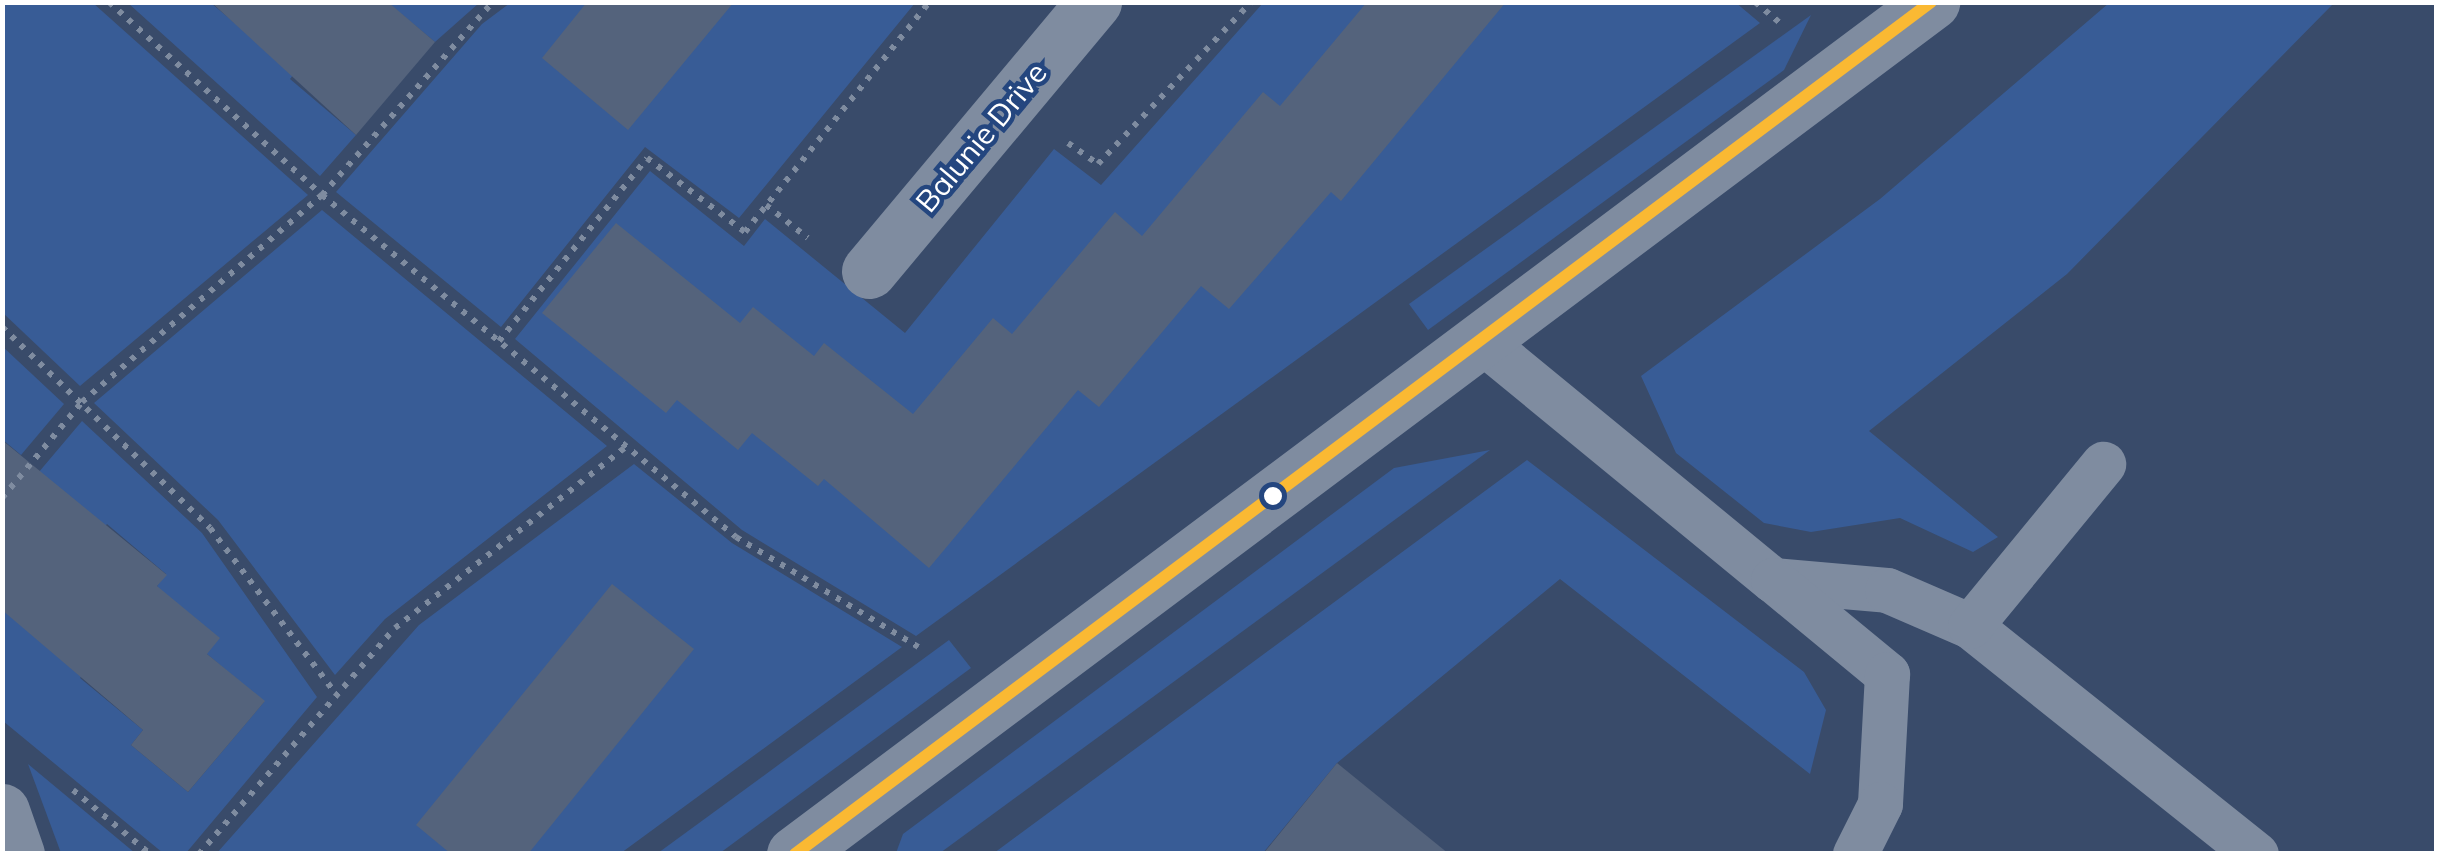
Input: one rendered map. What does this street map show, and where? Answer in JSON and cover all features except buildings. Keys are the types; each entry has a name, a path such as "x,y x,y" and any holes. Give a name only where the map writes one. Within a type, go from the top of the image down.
{"street":[{"name":"Balunie Drive","path":"868,271 1094,2"},
{"path":"794,854 1484,342 1929,3"},
{"path":"2,811 18,854"}],"lane":[{"path":"1484,342 1887,674 1880,804 1856,854"},
{"path":"1970,626 2103,464"},
{"path":"1772,580 1887,590 1970,626 2256,854"}],"path":[{"path":"109,2 322,196 736,537 918,647"},
{"path":"2,498 82,402 322,196 493,2"},
{"path":"498,341 647,158 745,232 930,2"},
{"path":"1755,2 1780,23"},
{"path":"2,326 210,528 336,694"},
{"path":"199,854 395,628 627,446"}],"shaded area":[{"path":"1735,2 1760,23 916,636 742,530 515,339 650,171 744,246 765,219 905,333 1054,149 1101,185 1263,3"},
{"path":"2,3 93,3 308,195 80,386 3,313"},
{"path":"128,3 211,3 243,30 309,55 290,79 356,135 320,176"},
{"path":"388,3 479,3 435,42"},
{"path":"510,3 915,3 739,218 645,147 501,327 336,192 482,24"},
{"path":"2109,3 2334,3 2067,274 1869,431 1998,537 1973,552 1900,518 1811,532 1764,523 1676,453 1641,376 1880,199"},
{"path":"1811,15 1784,70 1428,330 1409,304"},
{"path":"322,210 607,446 385,619 335,675 218,520 94,403"},
{"path":"2,346 64,404 21,455 3,440"},
{"path":"82,421 202,533 317,697 186,853 163,853 3,721 2,610 90,666 80,678 143,730 131,745 188,792 264,702 207,654 157,586 166,574 107,524 99,533 33,479"},
{"path":"1490,450 940,853 896,853 903,834 1394,468"},
{"path":"1527,460 1804,672 1826,710 1810,774 1560,579 1337,763 1263,853 994,853"},
{"path":"634,464 732,543 902,647 621,853 216,854 419,625"},
{"path":"949,640 971,668 720,853 658,853"},
{"path":"28,764 135,853 61,853"}],"transit line":[{"path":"795,854 1931,2"}]}
